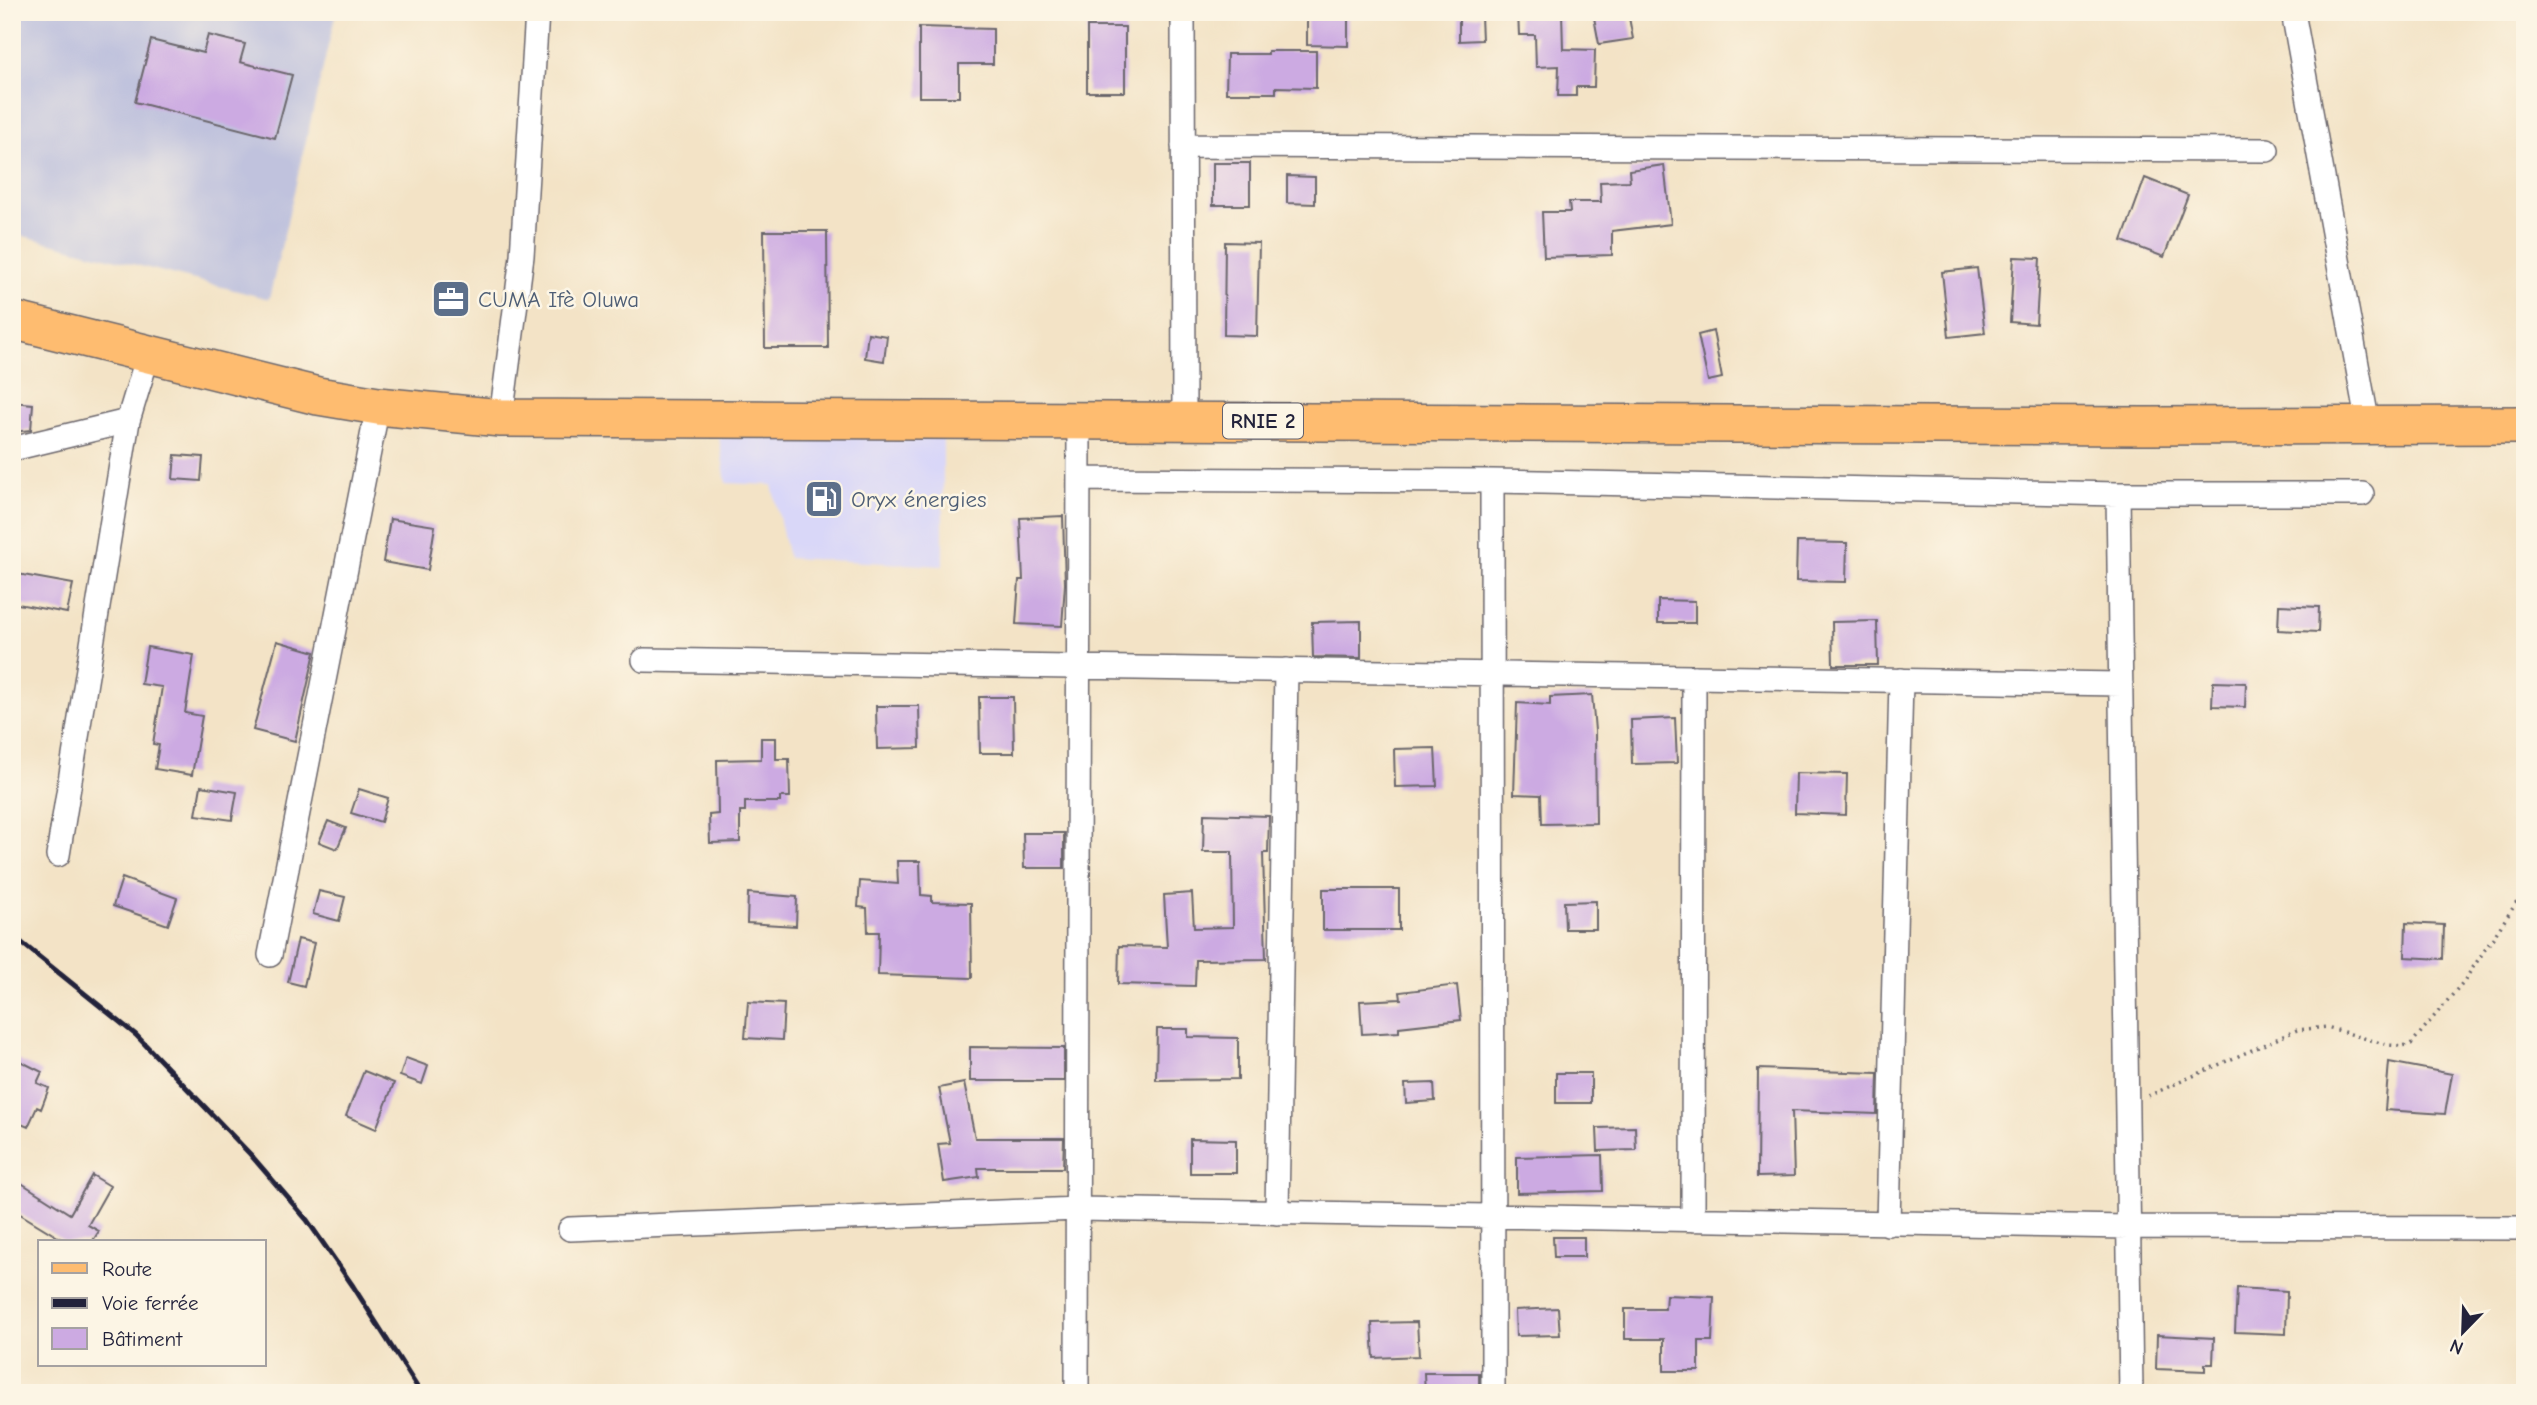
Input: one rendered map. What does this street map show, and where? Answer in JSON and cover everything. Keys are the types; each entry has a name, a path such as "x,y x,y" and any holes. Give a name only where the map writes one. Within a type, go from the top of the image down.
{"main road":[{"name":"RNIE 2","path":"12,320 318,396 378,406 501,418 2525,425"}],"street":[{"path":"501,418 522,256 537,12"},
{"path":"1183,12 1184,421"},
{"path":"2293,12 2368,425"},
{"path":"1183,146 2267,150"},
{"path":"58,855 128,421 148,355"},
{"path":"270,955 378,406"},
{"path":"1077,1393 1079,420"},
{"path":"12,449 128,421"},
{"path":"1079,479 1492,481 2118,494 2362,494"},
{"path":"1492,481 1493,1393"},
{"path":"2118,494 2131,1393"},
{"path":"644,660 2121,684"},
{"path":"1277,1213 1286,670"},
{"path":"1693,1220 1694,677"},
{"path":"1888,1224 1901,680"},
{"path":"570,1229 1077,1209 1888,1224 2525,1228"}],"path":[{"path":"2127,1105 2297,1030 2327,1027 2387,1045 2412,1044 2464,981 2525,890"}],"shaded area":[{"path":"12,12 336,12 269,299 12,233"},
{"path":"718,431 943,433 943,566 788,558 772,485 726,483"}],"building":[{"path":"1307,12 1348,12 1348,46 1307,45"},
{"path":"1518,12 1562,12 1563,49 1595,50 1594,87 1576,87 1576,96 1558,96 1559,66 1536,67 1535,35 1519,35"},
{"path":"1593,12 1628,12 1633,39 1599,44"},
{"path":"1459,16 1481,16 1482,40 1459,41"},
{"path":"919,27 993,29 993,64 959,64 959,97 919,97"},
{"path":"1087,27 1125,27 1125,92 1087,92"},
{"path":"208,35 245,44 240,62 292,75 275,138 135,102 151,40 203,53"},
{"path":"1268,51 1316,51 1316,88 1276,87 1276,93 1226,93 1227,54 1268,54"},
{"path":"1213,163 1250,163 1250,205 1213,205"},
{"path":"1664,165 1671,224 1612,231 1612,255 1544,257 1542,212 1570,212 1569,202 1601,202 1600,182 1630,181 1629,170"},
{"path":"1287,176 1315,177 1315,204 1287,203"},
{"path":"2145,178 2188,195 2164,257 2122,241"},
{"path":"764,231 827,231 828,348 765,348"},
{"path":"1225,242 1259,243 1257,336 1224,335"},
{"path":"2014,257 2040,258 2036,324 2010,322"},
{"path":"1977,268 1985,333 1949,337 1942,272"},
{"path":"1713,331 1722,378 1708,381 1698,335"},
{"path":"868,333 887,336 884,361 865,358"},
{"path":"12,402 33,404 31,430 12,432"},
{"path":"175,455 203,457 201,481 173,479"},
{"path":"1063,516 1065,584 1062,626 1016,624 1019,580 1023,580 1020,518"},
{"path":"390,519 435,526 428,570 383,562"},
{"path":"1797,542 1847,543 1846,582 1796,581"},
{"path":"12,573 73,584 67,613 12,603"},
{"path":"1658,600 1695,601 1695,623 1658,623"},
{"path":"2279,605 2319,607 2318,632 2278,630"},
{"path":"1361,621 1361,658 1313,657 1312,622"},
{"path":"1877,621 1878,665 1833,665 1832,622"},
{"path":"277,641 315,652 295,741 253,730"},
{"path":"147,647 194,655 185,713 202,716 192,775 155,769 159,745 153,744 162,687 141,684"},
{"path":"2213,682 2246,683 2245,707 2212,706"},
{"path":"1592,695 1596,823 1542,824 1541,795 1514,794 1517,703 1550,705 1550,697"},
{"path":"979,697 1013,697 1014,753 980,753"},
{"path":"876,706 919,706 920,748 877,749"},
{"path":"1675,718 1677,763 1632,764 1631,720"},
{"path":"761,738 776,738 776,759 789,759 790,797 780,797 780,802 745,802 745,811 740,811 740,842 710,843 709,815 718,814 717,760 761,759"},
{"path":"1435,748 1437,786 1395,787 1394,749"},
{"path":"1796,773 1847,774 1846,815 1795,813"},
{"path":"201,786 237,792 232,820 196,815"},
{"path":"359,789 388,798 381,822 351,813"},
{"path":"1204,814 1269,816 1268,853 1263,853 1266,959 1196,960 1195,986 1118,984 1119,946 1167,947 1164,895 1192,893 1194,928 1233,927 1232,852 1203,852"},
{"path":"328,821 346,828 337,849 319,842"},
{"path":"1023,833 1064,833 1064,868 1024,868"},
{"path":"897,861 920,861 921,895 932,896 932,902 971,903 972,978 878,975 879,932 868,932 867,908 858,907 860,881 898,884"},
{"path":"122,878 177,898 168,925 113,906"},
{"path":"1323,889 1399,889 1399,930 1323,930"},
{"path":"319,891 345,897 339,921 313,914"},
{"path":"748,893 797,897 796,926 747,923"},
{"path":"1596,901 1596,929 1565,929 1564,902"},
{"path":"2406,923 2444,925 2443,959 2405,957"},
{"path":"298,939 314,943 304,986 288,982"},
{"path":"1457,985 1461,1020 1399,1027 1399,1032 1362,1034 1360,1001 1401,999 1400,992"},
{"path":"748,1002 784,1004 782,1040 745,1038"},
{"path":"1157,1029 1188,1029 1188,1037 1238,1038 1238,1079 1156,1080"},
{"path":"970,1047 1064,1048 1064,1081 970,1081"},
{"path":"12,1057 42,1072 37,1083 49,1088 41,1109 37,1107 28,1127 12,1120"},
{"path":"406,1058 428,1066 422,1084 400,1076"},
{"path":"2389,1062 2452,1074 2445,1114 2385,1110"},
{"path":"1758,1069 1878,1073 1877,1114 1792,1111 1794,1176 1757,1177"},
{"path":"364,1071 394,1083 376,1129 346,1116"},
{"path":"1556,1073 1591,1073 1591,1103 1556,1103"},
{"path":"964,1083 975,1138 1064,1138 1063,1168 978,1168 979,1177 944,1182 938,1144 950,1143 939,1088"},
{"path":"1434,1083 1435,1101 1406,1103 1405,1084"},
{"path":"1635,1127 1636,1150 1598,1151 1597,1128"},
{"path":"1190,1139 1236,1140 1236,1173 1190,1173"},
{"path":"1602,1155 1603,1191 1517,1193 1517,1157"},
{"path":"92,1175 110,1186 88,1225 99,1231 93,1240 63,1240 12,1209 12,1177 70,1214"},
{"path":"1553,1237 1584,1237 1584,1257 1554,1257"},
{"path":"2237,1288 2287,1291 2286,1334 2235,1332"},
{"path":"1666,1295 1714,1297 1712,1341 1699,1341 1699,1371 1664,1371 1664,1339 1625,1339 1625,1309 1665,1309"},
{"path":"1558,1308 1560,1335 1516,1336 1515,1310"},
{"path":"1417,1322 1419,1356 1374,1358 1372,1323"},
{"path":"2157,1335 2214,1338 2213,1364 2205,1364 2205,1371 2156,1369"},
{"path":"1424,1373 1479,1373 1479,1393 1425,1393"}],"railway":[{"path":"12,935 136,1035 250,1154 307,1220 421,1393"}],"place":[{"name":"CUMA Ifè Oluwa","path":"451,299"},
{"name":"Oryx énergies","path":"824,499"}]}
